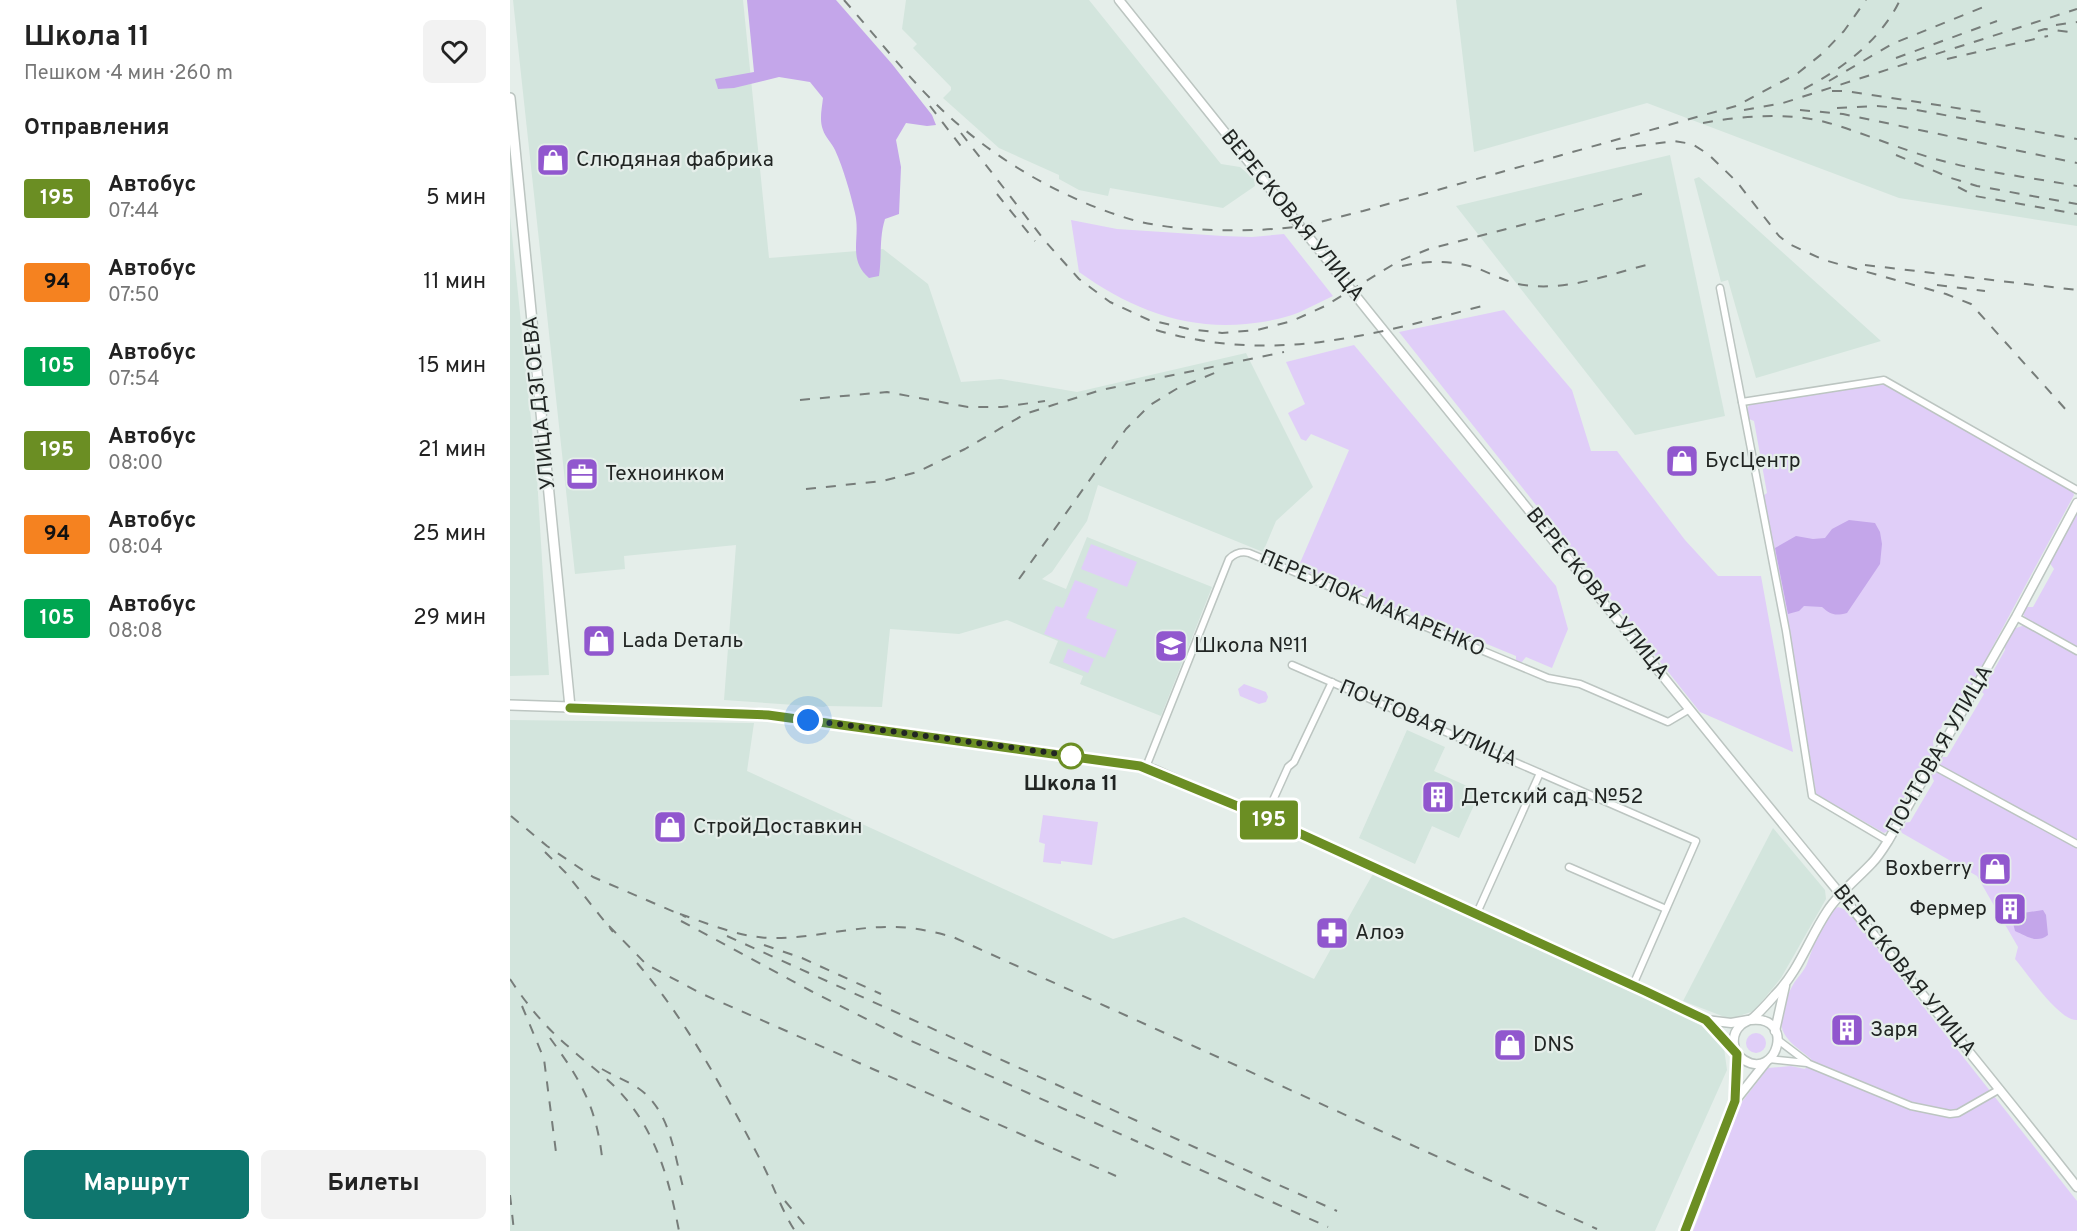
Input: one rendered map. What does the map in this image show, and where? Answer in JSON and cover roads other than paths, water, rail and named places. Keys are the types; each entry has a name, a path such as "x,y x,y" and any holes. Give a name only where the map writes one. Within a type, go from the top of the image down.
{"main road":[{"name":"УЛИЦА ДЗГОЕВА","path":"510,98 570,708"},
{"path":"510,705 570,708"}],"street":[{"name":"ВЕРЕСКОВАЯ УЛИЦА","path":"1119,0 2077,1187"},
{"path":"1720,288 1786,631 1812,796 1888,841"},
{"path":"1742,402 1884,380 2077,490"},
{"name":"ПОЧТОВАЯ УЛИЦА","path":"1749,1020 1785,985 1827,910 1840,893 1874,862 1888,841 2016,617 2077,503"},
{"name":"ПЕРЕУЛОК МАКАРЕНКО","path":"1146,767 1229,559 1243,552 1548,678 1580,684 1668,722 1690,710"},
{"path":"2016,617 2077,651"},
{"name":"ПОЧТОВАЯ УЛИЦА","path":"1292,665 1696,841 1666,909"},
{"path":"1265,818 1288,767 1294,762 1332,682"},
{"path":"570,708 753,713 784,716 1146,767 1477,913 1706,1020 1731,1023 1749,1020 1765,1021 1777,1036 1807,1063"},
{"path":"1932,765 2077,844"},
{"path":"1477,913 1540,773"},
{"path":"1569,867 1666,909 1633,985"},
{"name":"ПОЧТОВАЯ УЛИЦА","path":"1777,1036 1785,985"},
{"path":"1706,1020 1737,1054 1749,1063 1756,1064 1768,1060 1807,1063 1911,1106 1950,1114 1959,1113 2000,1089"},
{"path":"1735,1101 1737,1054 1734,1037 1739,1027 1749,1020"},
{"path":"1685,1231 1735,1101 1775,1052 1777,1036"}],"railway":[{"path":"844,0 948,116 983,145 1023,171 1088,204 1133,220 1171,227 1239,230 1283,228 1324,221 1736,106 1798,73 1823,53 1844,31 1866,0"},
{"path":"1804,89 1846,63 1859,52 1882,28 1900,0"},
{"path":"1829,81 1892,44 1991,4"},
{"path":"1744,110 1783,103 2077,9"},
{"path":"1896,58 1997,21"},
{"path":"2056,25 2077,22"},
{"path":"2038,31 2045,29 2077,33"},
{"path":"1947,59 2048,36"},
{"path":"1832,91 1846,91 1989,113"},
{"path":"930,106 963,149"},
{"path":"1837,108 1877,106 1911,109 2077,139"},
{"path":"1800,110 1843,114 2077,163"},
{"path":"1703,123 1764,116 1810,119 1840,126 1947,162 2077,186"},
{"path":"961,133 1045,241 1079,279 1110,302 1149,320 1189,329 1222,333 1257,330 1292,321 1325,306 1399,261 1429,249 1649,192"},
{"path":"1616,149 1674,141 1692,144 1708,154 1737,182 1779,236 1789,244 1824,260 1946,294 1971,304 2068,412"},
{"path":"1896,155 1951,178 1977,186 2077,204"},
{"path":"1958,187 1975,196 2077,214"},
{"path":"997,194 1035,241"},
{"path":"1402,266 1431,262 1451,263 1470,266 1518,284 1552,286 1585,282 1650,264"},
{"path":"1865,265 2077,290"},
{"path":"1937,285 1985,291"},
{"path":"1156,330 1198,340 1240,345 1280,345 1360,336 1482,306"},
{"path":"806,489 883,481 917,472 965,449 1025,414 1101,390 1284,352"},
{"path":"1019,579 1126,429 1150,405 1178,388 1217,372"},
{"path":"800,400 887,392 968,407 1002,407 1045,401"},
{"path":"511,816 547,846 593,877 686,917"},
{"path":"545,852 566,873 613,932"},
{"path":"680,914 724,929 758,937 801,937 878,927 916,929 953,937 1597,1229"},
{"path":"681,921 898,1035 1138,1142"},
{"path":"609,926 646,964 700,993 1116,1176"},
{"path":"727,936 1146,1125"},
{"path":"764,945 802,958 881,994"},
{"path":"637,963 656,986 706,1060 763,1165 795,1231"},
{"path":"510,979 545,1024 613,1084 631,1105 659,1156 671,1193 679,1231"},
{"path":"522,1006 544,1059 557,1160"},
{"path":"550,1038 585,1094 596,1123 602,1157"},
{"path":"602,1069 638,1088 657,1108 669,1133 683,1187"},
{"path":"1152,1128 1337,1211"},
{"path":"1145,1145 1328,1227"},
{"path":"510,1195 514,1231"},
{"path":"785,1201 810,1231"}],"place":[{"name":"Слюдяная фабрика","path":"553,160"},
{"name":"БусЦентр","path":"1682,461"},
{"name":"Техноинком","path":"582,474"},
{"name":"Lada Dеталь","path":"599,641"},
{"name":"Школа №11","path":"1171,646"},
{"name":"Школа 11","path":"1071,756"},
{"name":"Детский сад №52","path":"1438,797"},
{"name":"СтройДоставкин","path":"670,827"},
{"name":"Boxberry","path":"1995,869"},
{"name":"Фермер","path":"2010,909"},
{"name":"Алоэ","path":"1332,933"},
{"name":"Заря","path":"1847,1030"},
{"name":"DNS","path":"1510,1045"}]}
